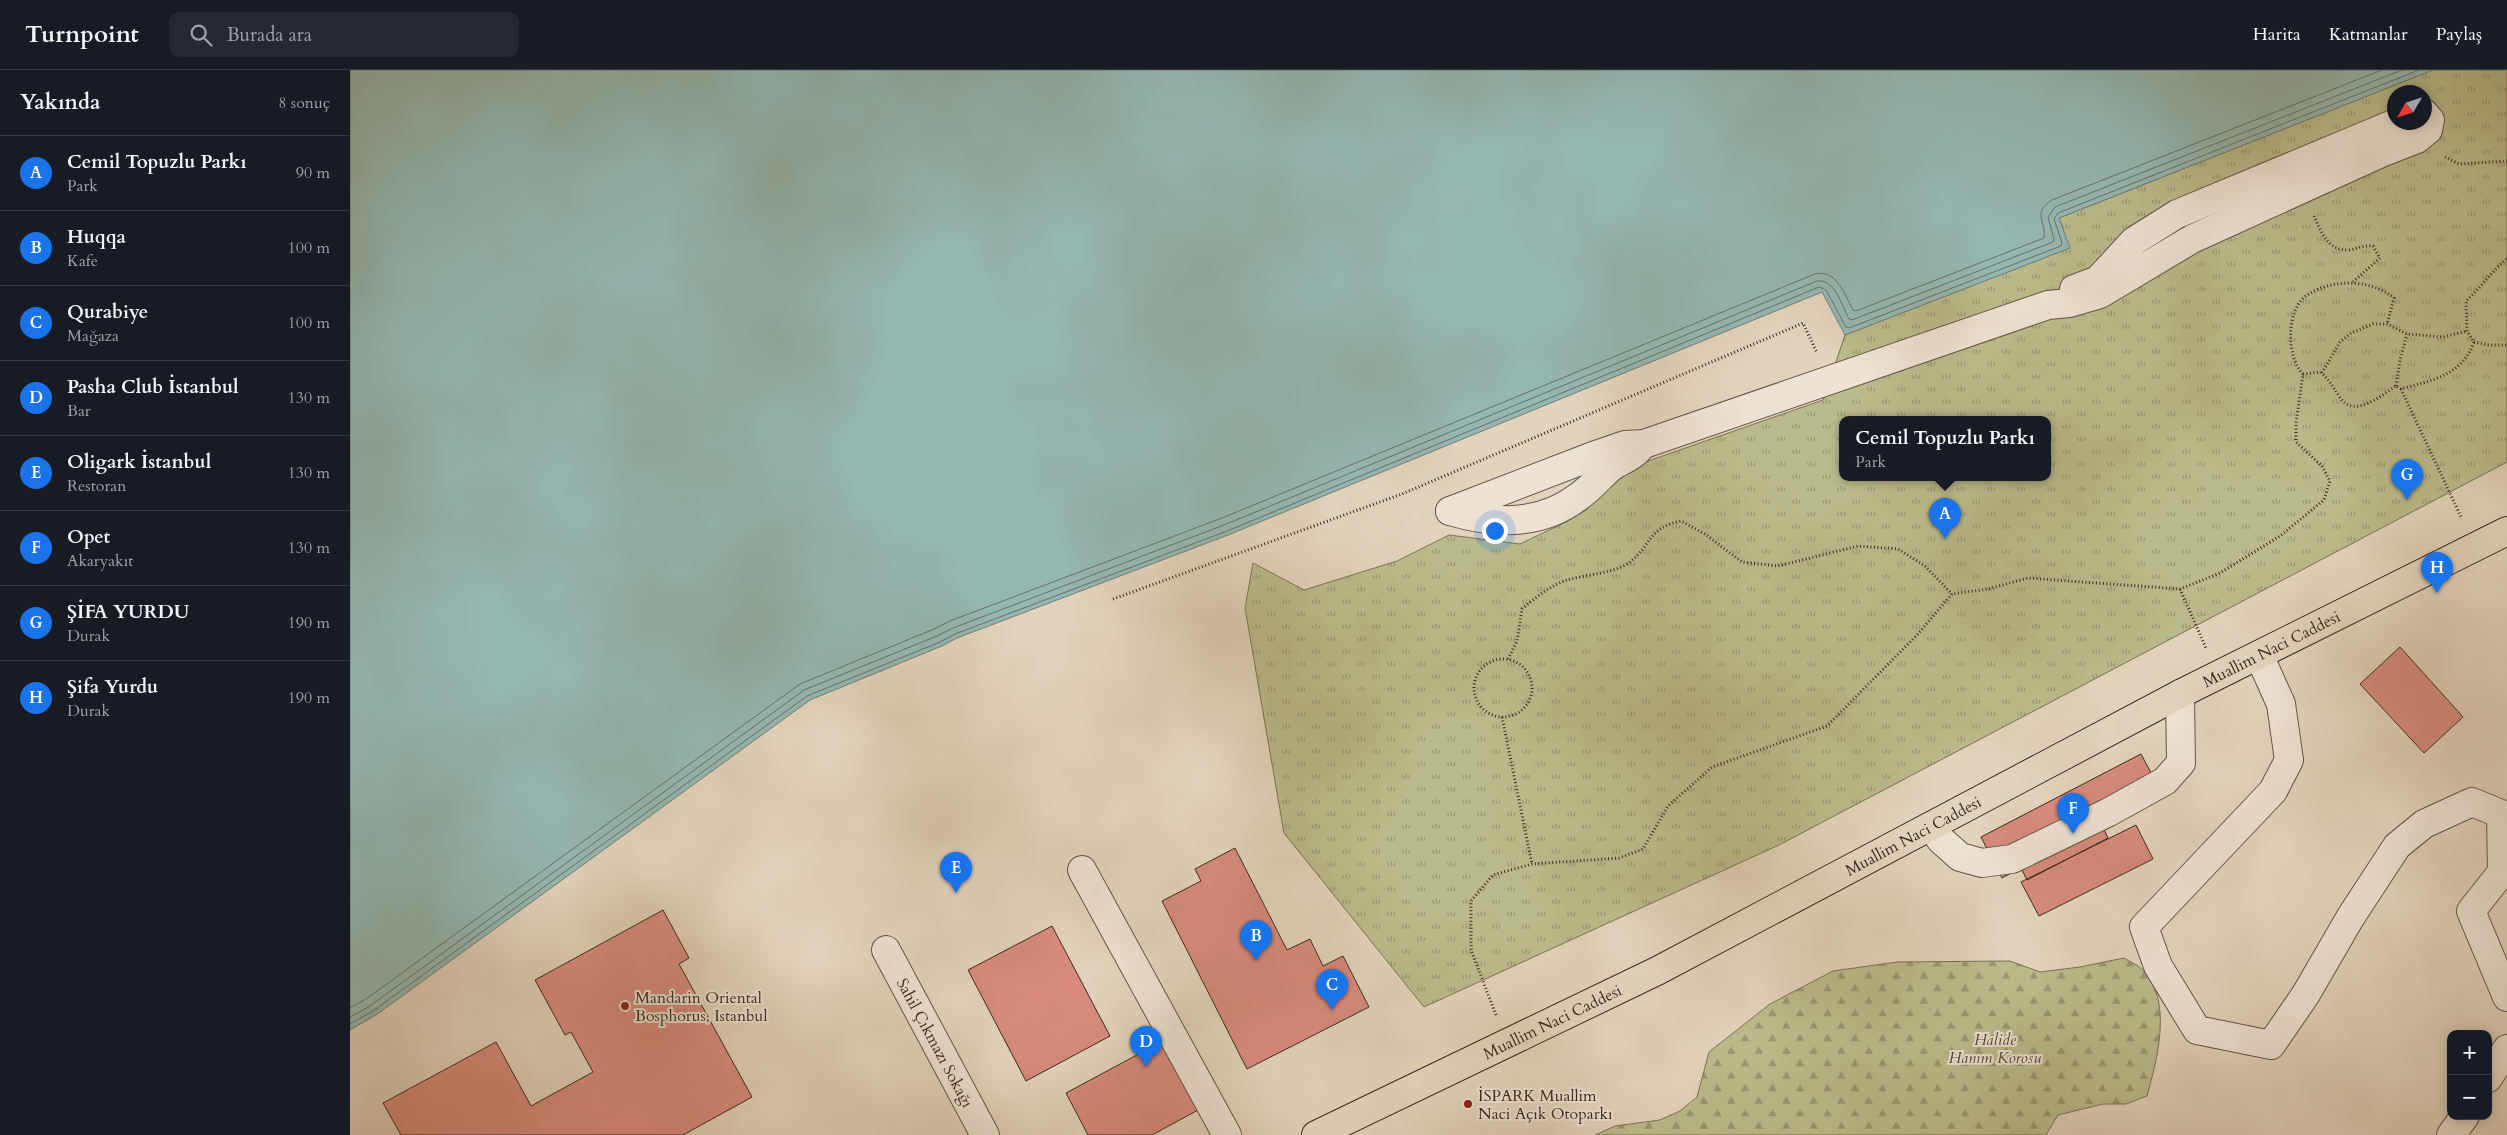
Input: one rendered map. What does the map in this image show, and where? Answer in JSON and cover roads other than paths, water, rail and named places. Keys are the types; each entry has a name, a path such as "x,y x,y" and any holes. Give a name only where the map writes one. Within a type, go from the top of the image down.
{"main road":[{"name":"Muallim Naci Caddesi","path":"1316,1135 1506,1042 1658,971 2180,694 2507,531"}],"lane":[{"path":"2048,305 2062,294 2098,280 2134,241 2177,214 2387,127"},
{"path":"1644,444 1631,458 1611,468 1576,499 1545,515 1513,521 1474,518 1450,511 1592,456 1625,445 1644,444 2048,305 2069,303 2100,294 2192,239 2301,189 2413,130"},
{"path":"2259,655 2281,704 2290,760 2273,791 2144,927 2158,966 2197,1030 2271,1045 2306,994 2350,918 2397,846 2424,824 2472,802 2501,814 2502,872 2472,911 2507,997"},
{"path":"1931,826 1942,840 1960,857 1982,863 2012,859 2109,812 2165,781 2181,763 2180,694"},
{"path":"1082,870 1227,1135"},
{"name":"Sahil Çıkmazı Sokağı","path":"886,950 985,1135"},
{"path":"2490,1075 2507,1048"},
{"path":"2451,1135 2461,1120"}],"water":[{"path":"350,70 2433,70 2395,85 2387,85 2387,88 2059,218 2070,248 1845,335 1822,292 1228,535 957,638 942,646 810,700 376,1015 350,1030"}],"place":[{"name":"ŞİFA YURDU","path":"2407,500"},
{"name":"Cemil Topuzlu Parkı","path":"1945,539"},
{"name":"Şifa Yurdu","path":"2437,593"},
{"name":"Opet","path":"2073,834"},
{"name":"Oligark İstanbul","path":"956,893"},
{"name":"Huqqa","path":"1256,961"},
{"name":"Mandarin Oriental Bosphorus, Istanbul","path":"625,1006"},
{"name":"Qurabiye","path":"1332,1010"},
{"name":"Pasha Club İstanbul","path":"1146,1067"},
{"name":"İSPARK Muallim Naci Açık Otoparkı","path":"1468,1104"}],"park label":[{"name":"Halide Hanım Korosu","path":"1995,1048"}]}
